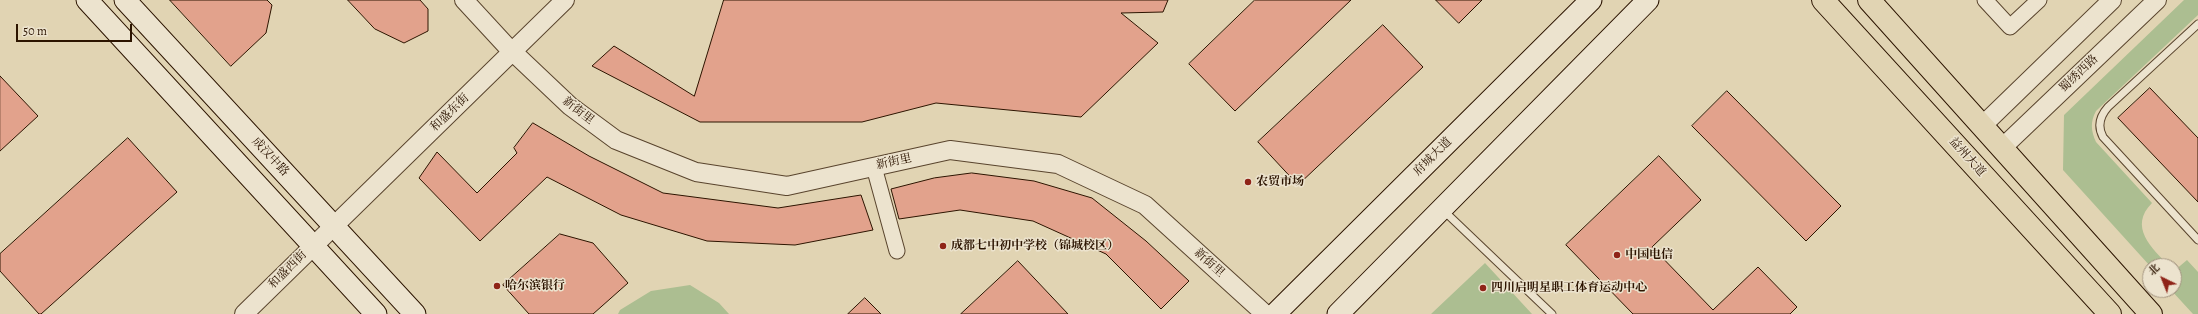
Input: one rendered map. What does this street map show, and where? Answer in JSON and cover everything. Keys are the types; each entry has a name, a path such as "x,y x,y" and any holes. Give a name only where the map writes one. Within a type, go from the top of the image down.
{"main road":[{"path":"87,0 376,314"},
{"name":"成汉中路","path":"125,0 415,314"},
{"name":"府城大道","path":"1275,314 1591,0"},
{"path":"1338,314 1648,0"},
{"name":"益州大道","path":"1823,0 2110,314"},
{"path":"1869,0 2151,314"}],"street":[{"name":"新街里","path":"464,0 512,52 570,106 616,140 696,172 787,186 950,150 1058,164 1145,205 1265,314"},
{"name":"和盛东街","path":"334,227 565,0"},
{"path":"1985,0 2010,27 2039,0"},
{"path":"1982,126 2112,0"},
{"name":"蜀绣西路","path":"2002,148 2157,0"},
{"path":"874,167 897,250"},
{"name":"和盛西街","path":"244,314 313,245 334,227"}],"lane":[{"path":"2198,24 2108,107 2103,113 2100,125 2103,137 2198,240"},
{"path":"1443,209 1552,314"}],"green space":[{"path":"2184,0 2198,0 2198,15 2096,111 2092,123 2092,130 2096,142 2152,203 2145,212 2142,220 2142,229 2145,237 2162,258 2143,258 2063,170 2064,115"},
{"path":"2187,260 2198,272 2198,314 2193,314 2178,298 2182,298 2182,264"},
{"name":"四川启明星职工体育运动中心","path":"1485,263 1532,314 1431,314"},
{"path":"690,285 719,303 729,314 618,314 620,310 651,291"}],"building":[{"path":"170,0 267,0 272,5 266,33 231,66"},
{"path":"348,0 420,0 428,9 428,31 404,43 375,29"},
{"path":"724,0 1168,0 1163,12 1121,13 1158,43 1081,117 936,103 862,122 700,122 592,66 614,46 694,96"},
{"path":"1255,0 1351,0 1235,111 1189,64"},
{"path":"1436,0 1482,0 1459,23"},
{"path":"1383,25 1423,67 1298,185 1258,142"},
{"path":"0,76 38,116 0,151"},
{"path":"2150,88 2198,138 2198,202 2118,118"},
{"path":"1727,91 1841,206 1806,241 1692,126"},
{"path":"533,123 589,156 663,193 778,208 861,195 873,230 795,245 707,241 621,215 547,177 480,241 419,178 437,152 477,193 517,153 514,148"},
{"path":"128,138 177,192 41,314 39,314 0,271 0,254"},
{"path":"1659,156 1701,200 1652,247 1713,310 1758,267 1797,307 1790,314 1633,314 1566,245"},
{"path":"972,173 1034,181 1092,198 1146,241 1189,281 1161,309 1106,254 1033,221 960,210 899,219 891,189 934,178"},
{"path":"560,234 593,243 628,283 593,314 529,314 503,285"},
{"path":"1018,261 1068,314 961,314"},
{"path":"865,298 881,314 848,314"}],"place":[{"name":"农贸市场","path":"1248,182"},
{"name":"成都七中初中学校（锦城校区）","path":"943,246"},
{"name":"中国电信","path":"1617,255"},
{"name":"哈尔滨银行","path":"497,286"},
{"name":"四川启明星职工体育运动中心","path":"1483,288"}]}
